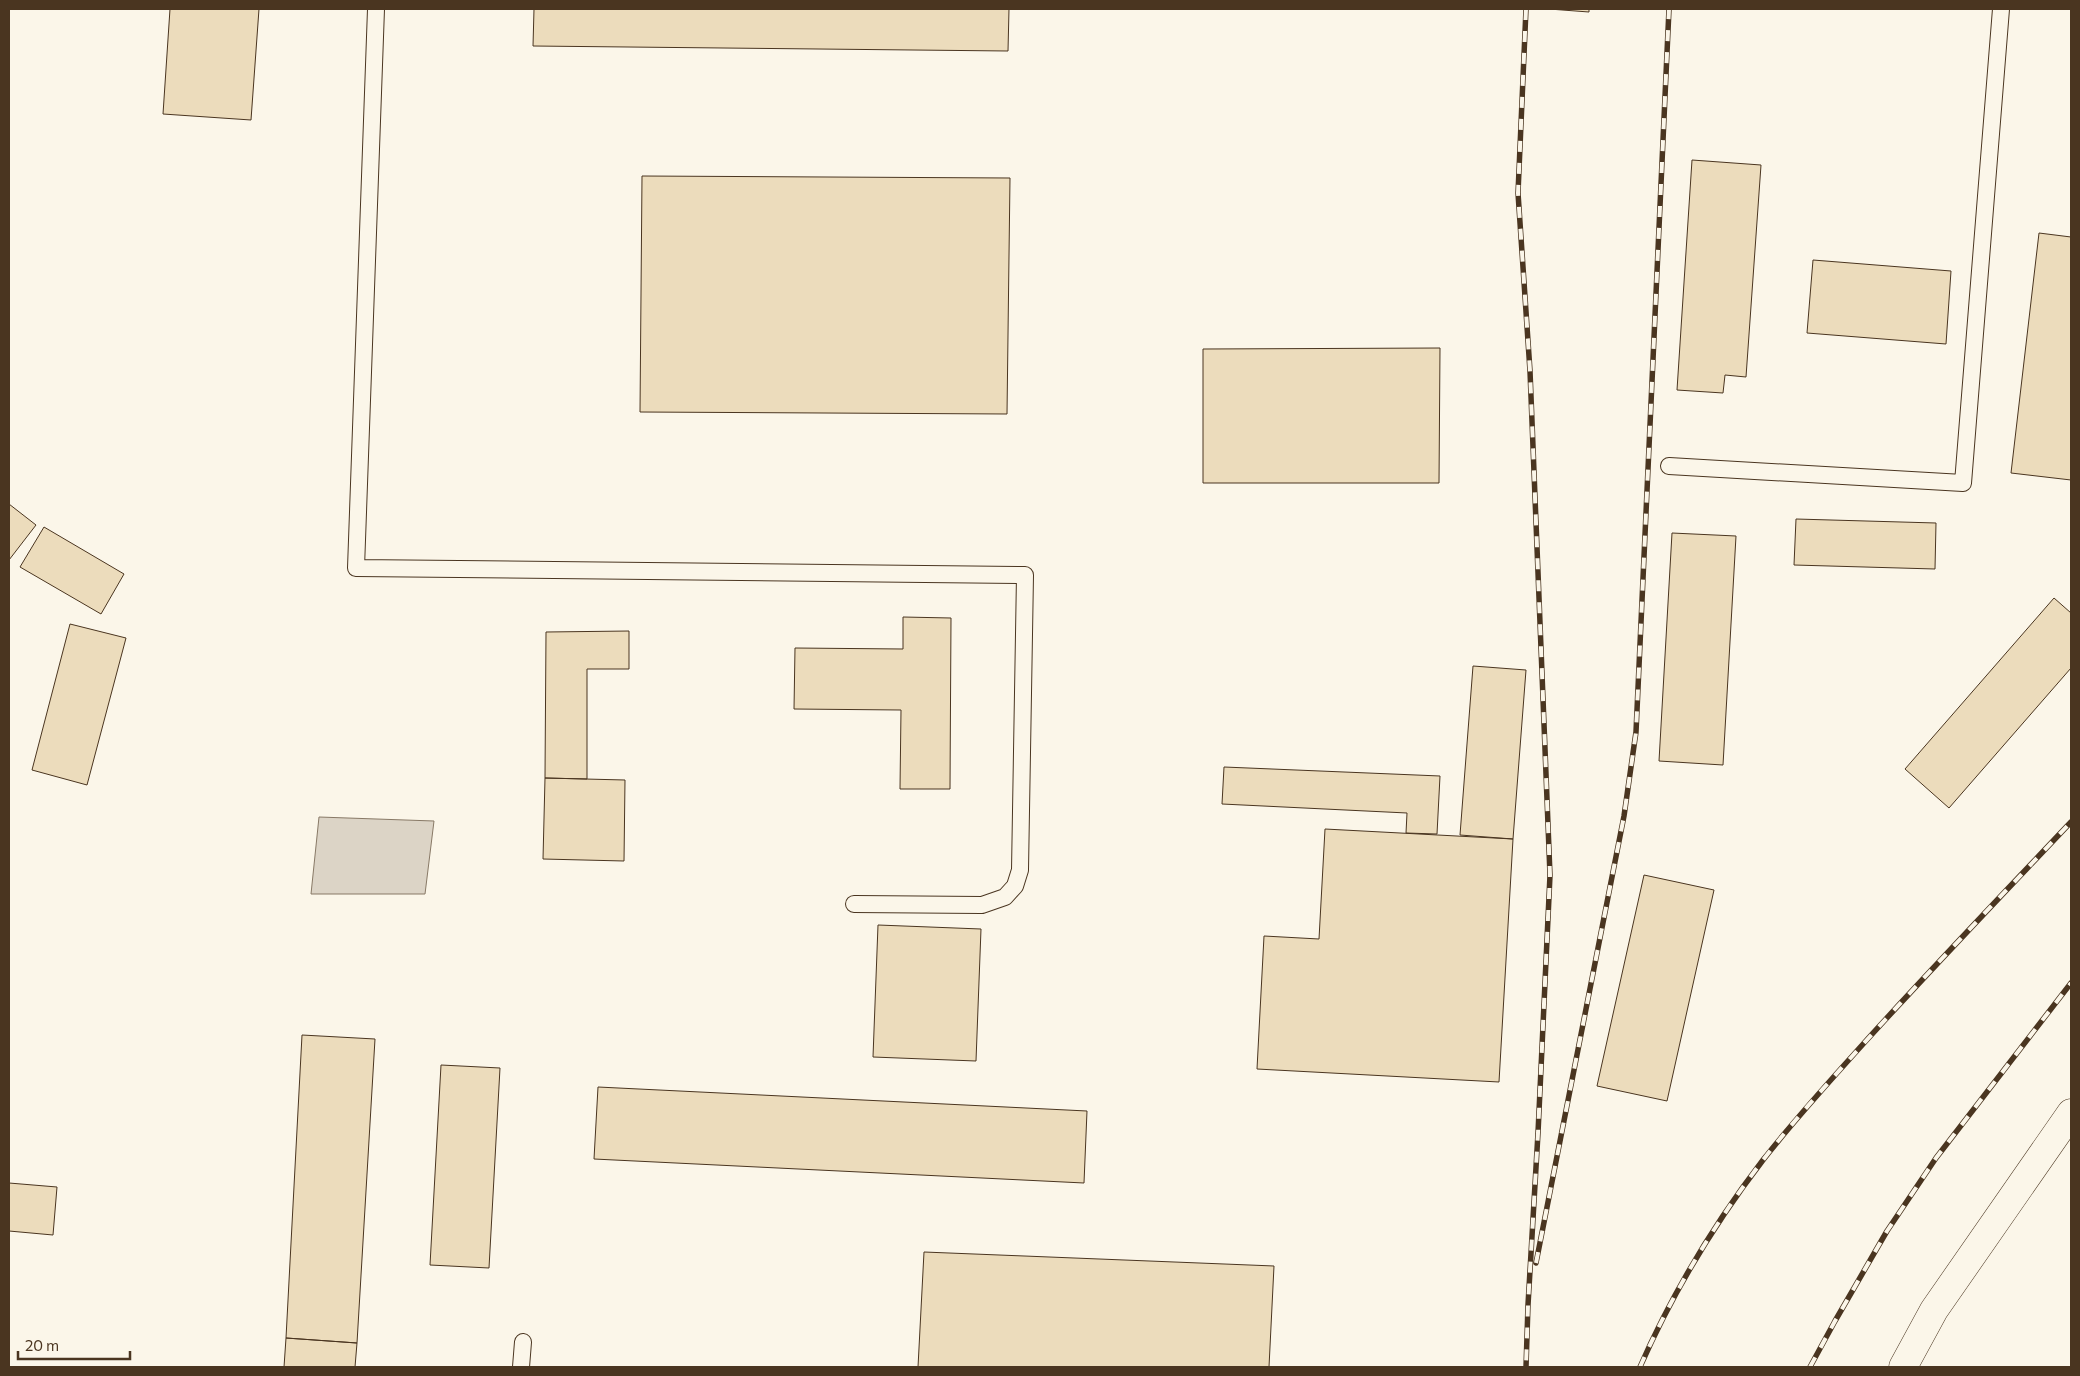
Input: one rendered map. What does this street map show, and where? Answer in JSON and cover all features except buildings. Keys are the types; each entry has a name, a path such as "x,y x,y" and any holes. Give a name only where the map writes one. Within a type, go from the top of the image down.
{"street":[{"path":"1903,1367 1934,1310 2071,1113"}],"lane":[{"path":"376,9 356,568 1025,575 1020,870 1015,886 1005,896 994,902 982,905 854,904"},
{"path":"1669,466 1963,483 2002,9"},
{"path":"521,1367 523,1342"}],"shaded area":[{"path":"319,817 434,821 425,894 311,894"}],"railway":[{"path":"1526,9 1518,193 1530,371 1550,875 1526,1367"},
{"path":"1536,1263 1624,816 1636,732 1669,9"},
{"path":"1640,1367 1652,1340 1695,1260 1763,1160 1864,1043 2071,822"},
{"path":"1810,1367 1887,1231 1936,1158 2071,983"}]}
